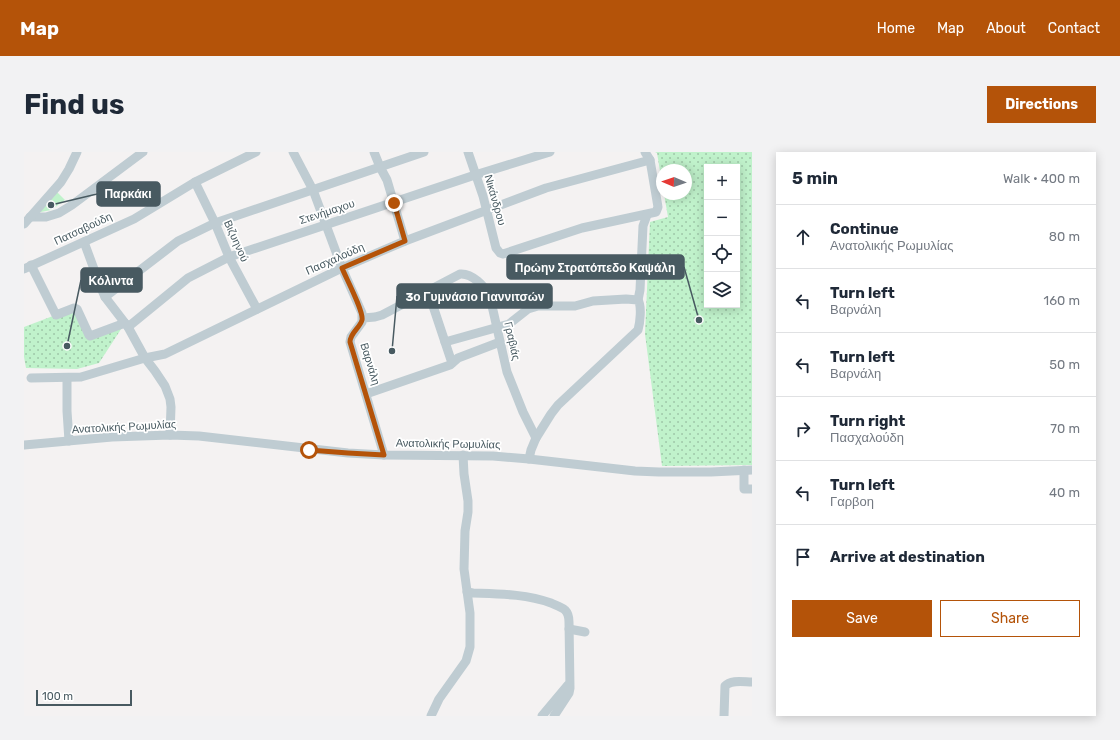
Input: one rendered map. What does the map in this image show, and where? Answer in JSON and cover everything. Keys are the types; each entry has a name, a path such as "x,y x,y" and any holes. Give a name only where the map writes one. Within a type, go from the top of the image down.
{"street":[{"path":"26,219 64,178 70,169 77,152"},
{"path":"26,219 46,217 59,213 144,152"},
{"name":"Πατσαβούδη","path":"28,267 134,219 195,182 256,152"},
{"path":"292,152 313,190 342,268 363,318"},
{"path":"374,152 387,180 405,241"},
{"path":"105,297 178,241 215,223 424,152"},
{"name":"Νικάνδρου","path":"468,152 483,196 496,248 500,253 505,254 582,228 647,214"},
{"name":"Στενήμαχου","path":"28,267 55,314 74,308 77,309 90,336 126,325 188,278 229,257 475,175 550,152"},
{"path":"529,459 536,438 558,405 638,330 640,304 638,300 640,290 643,226 647,214 655,212 658,207 648,156"},
{"name":"Πασχαλούδη","path":"32,378 67,378 86,376 145,358 165,354 342,268 405,241 546,188 648,156"},
{"name":"Βιζυηνού","path":"195,182 215,223 229,257 257,309"},
{"path":"84,242 105,297 126,325 145,358 161,381 170,399 170,435"},
{"name":"Γραβιάς","path":"363,318 375,318 455,276 460,274 469,275 488,292 504,364 523,412 536,438"},
{"path":"428,291 452,363"},
{"path":"445,342 509,324 528,309 538,306 575,306 593,301 626,298 638,300"},
{"name":"Βαρνάλη","path":"363,318 362,322 350,339 384,455"},
{"path":"366,394 435,370 452,363 458,358 500,342"},
{"path":"67,378 69,441"},
{"name":"Ανατολικής Ρωμυλίας","path":"24,445 112,437 170,435 206,437 332,452 384,455 463,455 529,459 635,471 711,472 748,470"},
{"path":"431,716 439,699 466,661 469,653 471,632 464,563 468,501 463,455"},
{"path":"748,470 744,489 752,489"},
{"path":"467,592 515,595 537,599 565,610 568,616 569,629 570,680 568,693 554,716"},
{"path":"569,629 585,632"},
{"path":"542,716 547,708 566,688 570,680"},
{"path":"724,716 725,686 727,683 752,682"}],"green space":[{"path":"655,152 752,152 752,465 662,466 645,334 650,222 668,217 665,200 692,200 692,164 659,164 657,153"},
{"path":"56,191 65,200 51,210 36,213"},
{"path":"74,308 89,334 125,323 99,363 77,369 26,368 24,357 24,327"}],"place":[{"name":"Παρκάκι","path":"51,205"},
{"name":"Πρώην Στρατόπεδο Καψάλη","path":"699,320"},
{"name":"Κόλιντα","path":"67,346"},
{"name":"3ο Γυμνάσιο Γιαννιτσών","path":"392,351"}],"route":[{"path":"309,450 384,455 350,342 351,337 362,322 363,316 342,268 405,241 394,203"}]}
